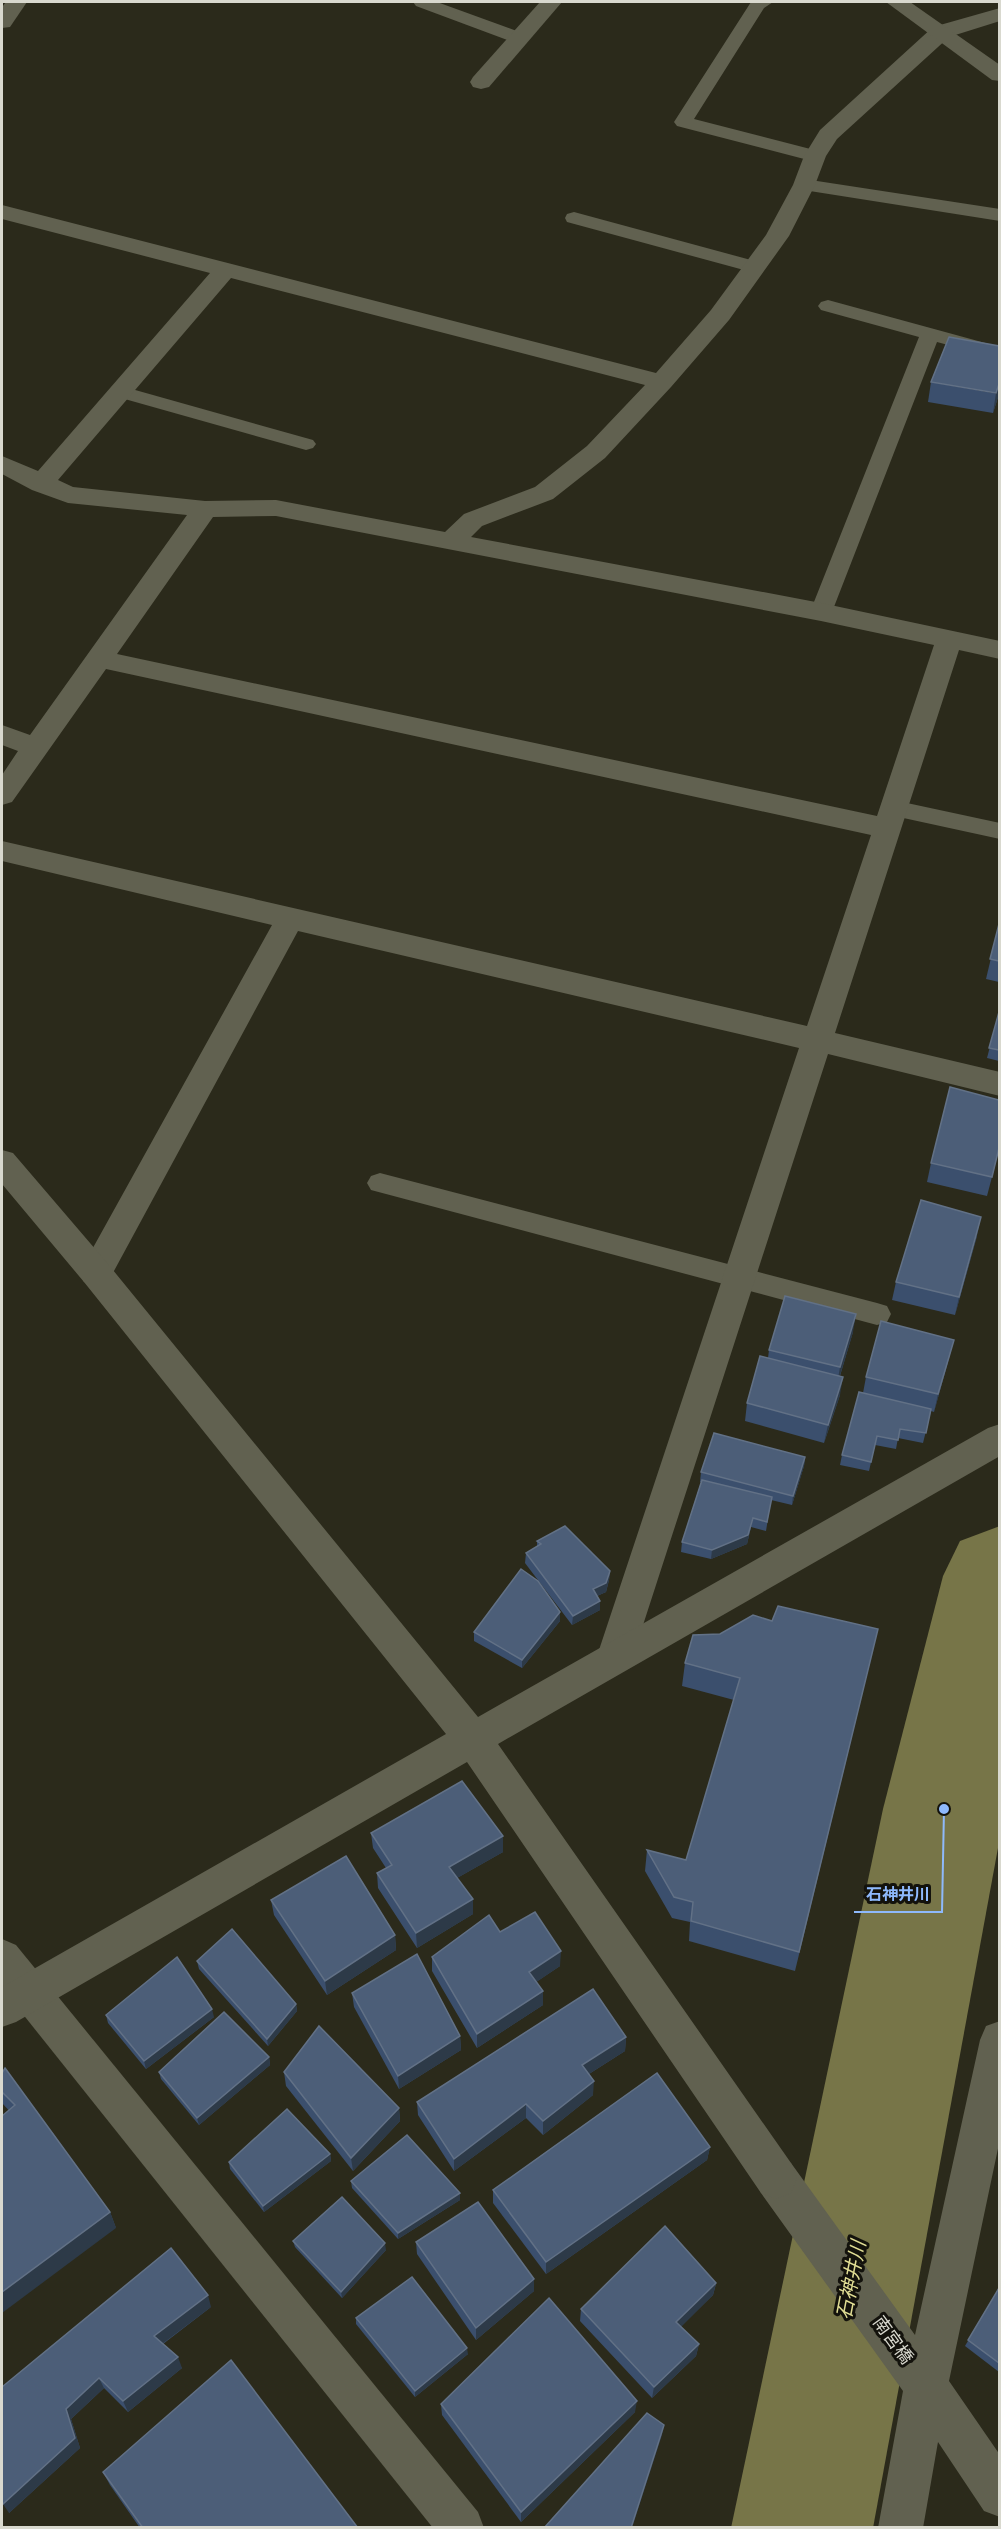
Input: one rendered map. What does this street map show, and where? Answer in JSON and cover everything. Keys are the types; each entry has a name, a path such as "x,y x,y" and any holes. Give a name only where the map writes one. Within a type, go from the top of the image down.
{"street":[{"path":"2,22 16,2"},
{"path":"482,82 551,2"},
{"path":"897,2 999,75"},
{"path":"450,542 473,520 543,493 596,452 662,382 720,315 777,236 804,185 815,156 828,135 940,32 999,14"},
{"path":"2,212 662,382"},
{"path":"41,484 226,269"},
{"path":"2,464 68,495 205,509 276,508 821,612 999,650"},
{"path":"2,795 205,509"},
{"path":"615,1656 949,640"},
{"path":"100,659 890,818"},
{"path":"2,734 36,748"},
{"path":"2,851 289,921 818,1040 999,1084"},
{"path":"96,1273 289,921"},
{"name":"南宮橋","path":"2,1162 96,1273 473,1739 776,2178 926,2386 999,2495"},
{"path":"15,2000 999,1438"},
{"path":"2,1958 15,2000 462,2528"},
{"path":"900,2528 926,2386 999,2040"}],"lane":[{"path":"422,2 519,38"},
{"path":"764,2 758,4 682,122 815,156"},
{"path":"804,185 999,215"},
{"path":"574,218 755,267"},
{"path":"828,306 999,353"},
{"path":"821,612 930,334"},
{"path":"121,392 306,444"},
{"path":"890,818 999,831"},
{"path":"380,1183 877,1314"}],"building":[{"path":"949,337 999,346 999,384 996,393 931,382"},
{"path":"999,924 999,961 990,959"},
{"path":"999,1012 999,1050 989,1048"},
{"path":"950,1087 999,1100 999,1148 992,1177 931,1163"},
{"path":"921,1200 981,1217 959,1297 896,1282"},
{"path":"785,1296 856,1314 840,1367 769,1350"},
{"path":"881,1321 954,1340 938,1394 866,1377"},
{"path":"760,1356 843,1377 828,1425 747,1403"},
{"path":"859,1392 931,1409 926,1433 900,1429 898,1440 877,1436 871,1462 842,1455"},
{"path":"714,1433 805,1457 793,1496 701,1472"},
{"path":"702,1480 772,1497 767,1522 753,1518 748,1535 712,1550 682,1542"},
{"path":"565,1526 610,1571 606,1583 593,1589 600,1601 573,1616 526,1553 541,1544 537,1541"},
{"path":"521,1569 538,1581 560,1612 522,1660 474,1632"},
{"path":"778,1606 878,1629 799,1952 691,1921 693,1902 674,1897 647,1850 686,1860 740,1678 685,1663 693,1635 720,1634 753,1615 772,1621"},
{"path":"462,1781 503,1836 449,1867 473,1899 416,1933 377,1873 392,1865 371,1833"},
{"path":"346,1856 395,1935 325,1981 271,1900"},
{"path":"535,1912 561,1951 529,1972 543,1991 477,2034 432,1957 489,1915 500,1932"},
{"path":"232,1929 296,2004 267,2039 197,1961"},
{"path":"417,1954 460,2036 398,2076 352,1993"},
{"path":"177,1957 212,2009 144,2061 106,2015"},
{"path":"593,1989 626,2037 582,2065 594,2081 543,2121 526,2104 454,2159 417,2102"},
{"path":"224,2012 269,2057 197,2118 159,2072"},
{"path":"319,2026 399,2108 351,2158 284,2072"},
{"path":"5,2068 110,2212 2,2292 2,2116 15,2105 2,2092 2,2073"},
{"path":"657,2073 710,2147 546,2262 493,2190"},
{"path":"287,2109 330,2154 263,2206 229,2162"},
{"path":"407,2135 460,2193 398,2233 351,2181"},
{"path":"342,2197 385,2243 341,2292 293,2241"},
{"path":"478,2202 534,2279 476,2328 416,2242"},
{"path":"665,2226 716,2283 676,2322 699,2344 654,2387 581,2309"},
{"path":"171,2248 208,2295 154,2336 178,2357 123,2401 99,2378 66,2409 75,2438 3,2504 2,2387"},
{"path":"412,2277 467,2348 415,2391 356,2318"},
{"path":"999,2288 999,2363 968,2340"},
{"path":"549,2298 637,2401 521,2512 441,2404"},
{"path":"231,2360 358,2528 143,2528 103,2472"},
{"path":"647,2413 664,2425 631,2528 544,2528"}],"waterway":[{"name":"石神井川","path":"802,2528 944,1809 1000,1576"}],"place":[{"name":"石神井川","path":"944,1809"}]}
